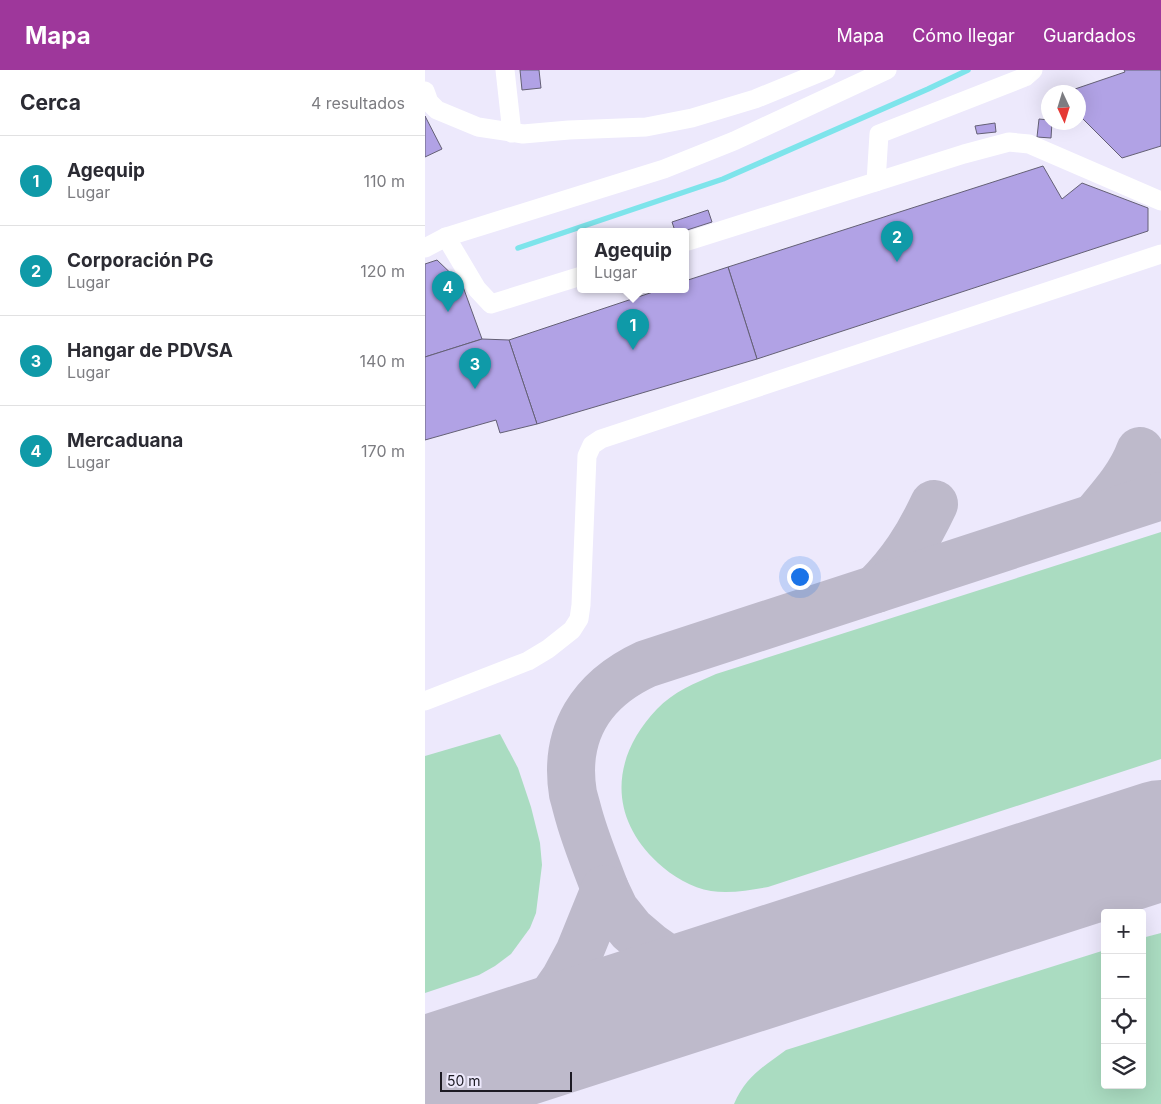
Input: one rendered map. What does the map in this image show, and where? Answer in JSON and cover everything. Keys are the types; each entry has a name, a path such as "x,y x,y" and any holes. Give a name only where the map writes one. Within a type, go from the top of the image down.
{"lane":[{"path":"505,70 512,133"},
{"path":"425,92 429,102 437,110 478,127 523,134 646,127 692,118 755,99 826,70"},
{"path":"425,248 446,237 664,169 734,141 887,70"},
{"path":"876,182 879,134 1025,77 1033,70"},
{"path":"689,241 964,154 1009,142 1029,144 1159,199"},
{"path":"446,237 477,290 491,304 577,277"},
{"path":"425,701 527,661 548,649 572,630 579,619 581,605 587,456 592,445 630,429 1161,254"}],"green space":[{"path":"1161,532 1161,759 768,887 747,890 711,891 683,881 658,863 642,845 630,826 624,807 621,787 624,767 631,747 642,728 657,709 685,688 716,674"},
{"path":"500,734 518,768 540,843 542,865 536,913 530,928 511,954 495,966 479,975 425,993 425,756"},
{"path":"1161,933 1161,1104 734,1104 750,1079 786,1050 1101,951 1101,1089 1146,1089 1146,937"}],"building":[{"path":"520,70 539,70 541,88 522,90"},
{"path":"1124,70 1161,70 1161,146 1122,158 1086,122 1086,85 1125,72"},
{"path":"425,116 442,149 425,157"},
{"path":"1039,119 1041,119 1041,130 1052,130 1051,138 1037,137"},
{"path":"995,123 996,132 977,134 975,126"},
{"path":"1043,166 1062,199 1082,183 1148,208 1148,231 757,359 728,267"},
{"path":"708,210 712,222 689,229 674,228 672,222"},
{"path":"437,260 462,284 482,339 425,357 425,264"},
{"path":"728,267 757,359 537,424 509,340 650,293 689,293 689,280"},
{"path":"482,339 509,340 537,424 500,433 496,420 425,440 425,357"}],"waterway":[{"path":"577,228 723,179 968,70"},
{"path":"518,248 577,228"}],"taxiway":[{"path":"1095,517 1126,478 1140,451 1148,468 1161,479"},
{"path":"605,889 585,835 573,794 571,772 577,733 585,716 610,686 646,664 1161,496"},
{"path":"876,589 894,570 909,549 934,504"},
{"path":"496,1055 515,1043 533,1025 565,979 579,953 605,889 615,910 631,930 671,961 693,970 719,976 749,973"}],"runway":[{"path":"425,1077 1161,840"}],"place":[{"name":"Corporación PG","path":"897,262"},
{"name":"Mercaduana","path":"448,312"},
{"name":"Agequip","path":"633,350"},
{"name":"Hangar de PDVSA","path":"475,389"}]}
